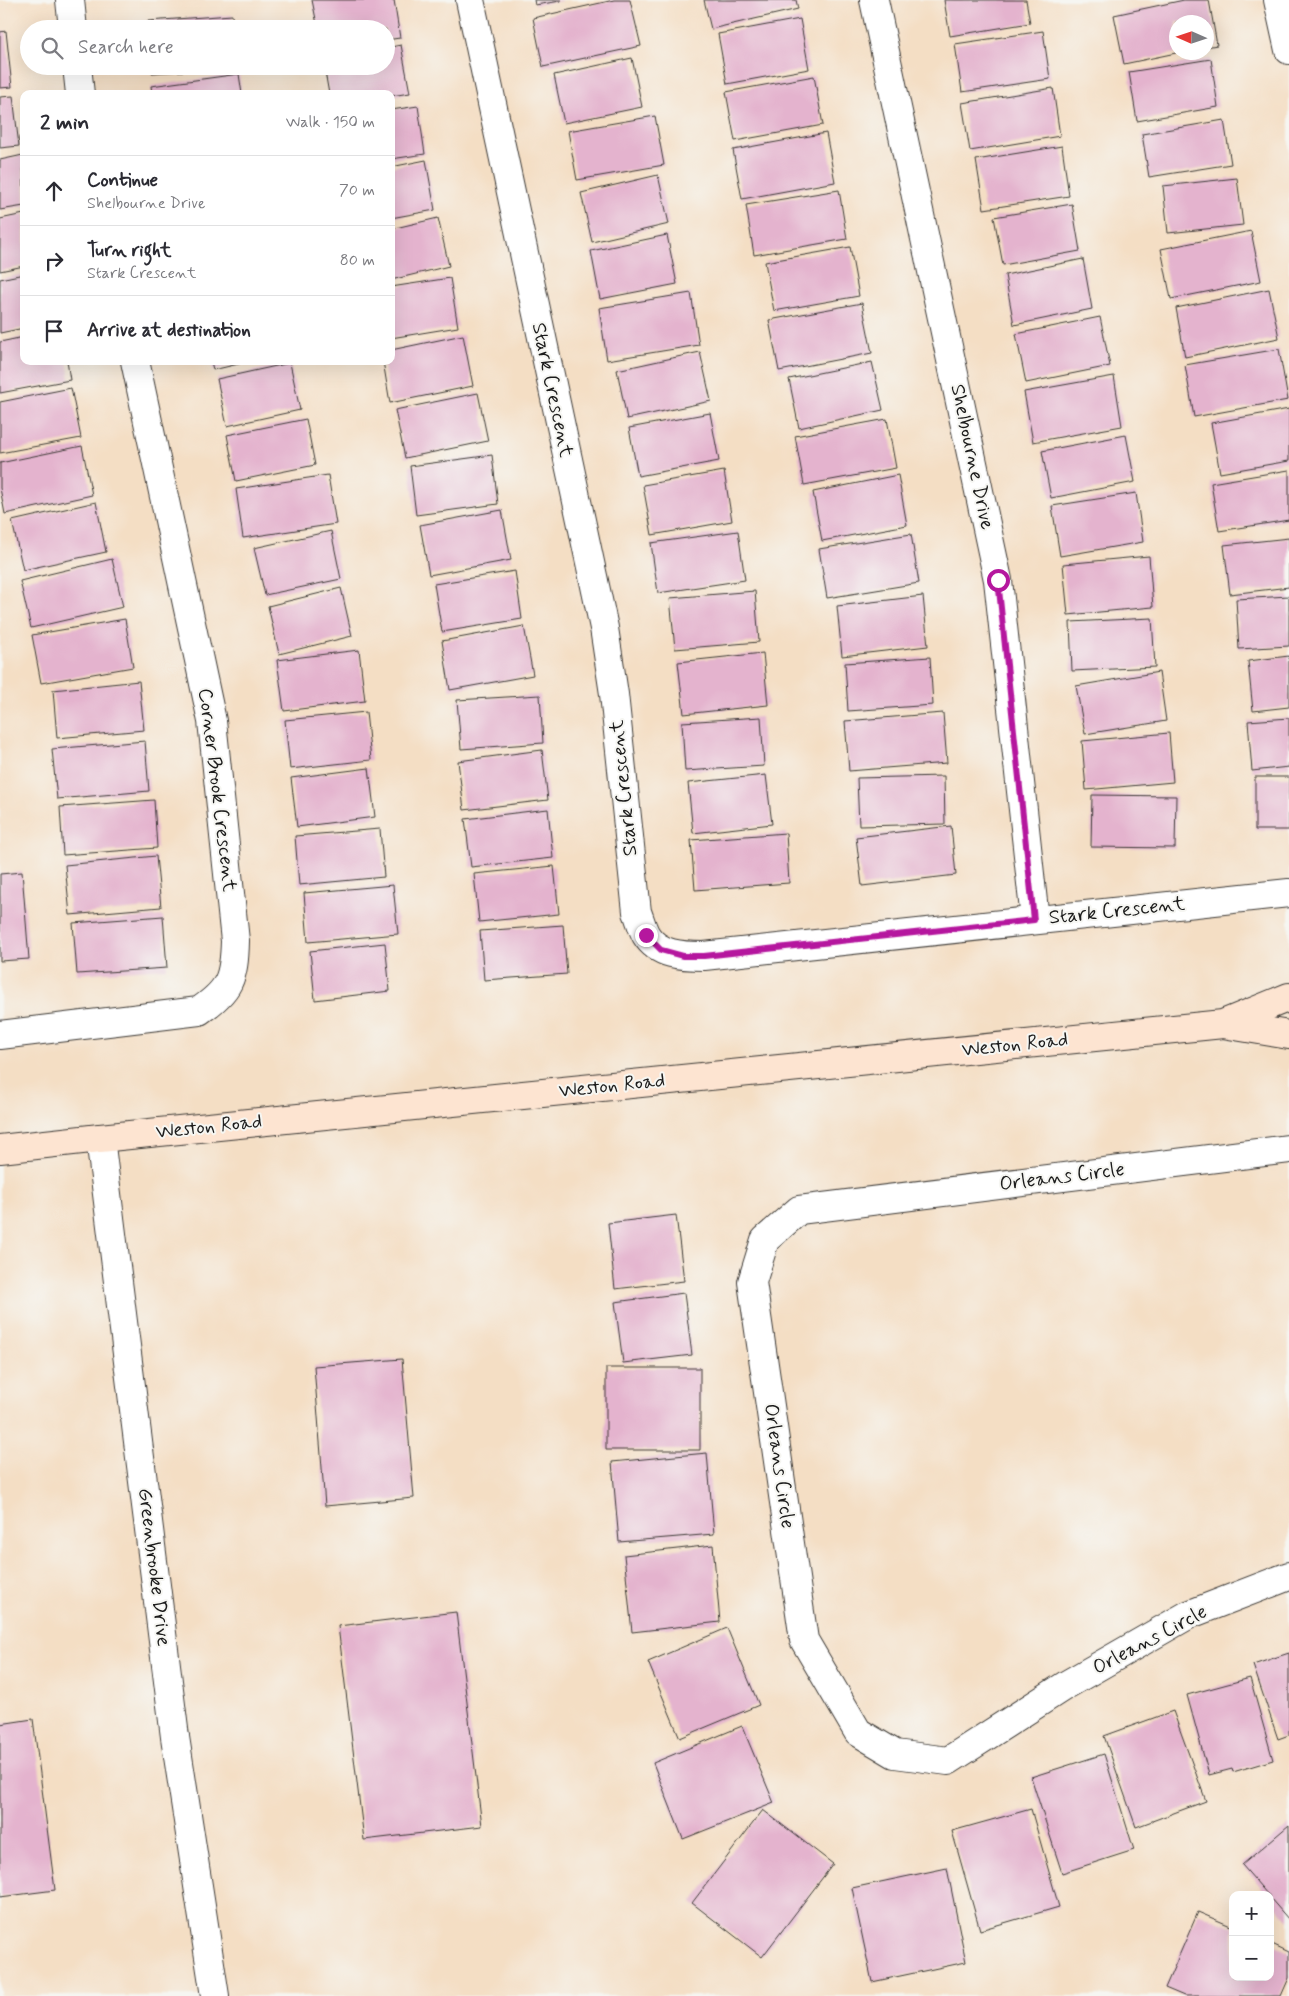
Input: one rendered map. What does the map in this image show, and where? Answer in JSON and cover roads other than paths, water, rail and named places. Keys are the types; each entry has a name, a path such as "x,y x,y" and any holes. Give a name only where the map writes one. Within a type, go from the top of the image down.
{"main road":[{"name":"Weston Road","path":"1223,1024 1289,997"},
{"name":"Weston Road","path":"0,1149 1223,1024 1289,1035"}],"street":[{"path":"70,0 72,20"},
{"name":"Stark Crescent","path":"470,0 604,628 614,694 637,912 646,935 661,950 683,956 704,956 1289,893"},
{"name":"Shelbourne Drive","path":"874,0 998,580 1034,920"},
{"path":"1278,0 1289,50"},
{"path":"78,75 80,90"},
{"name":"Corner Brook Crescent","path":"0,1034 199,1011 217,998 229,982 234,963 236,941 212,722 136,365"},
{"name":"Greenbrooke Drive","path":"100,1138 175,1737 215,1996"},
{"name":"Orleans Circle","path":"1289,1149 799,1210 765,1240 752,1282 804,1640 858,1732 895,1754 948,1761 1066,1685 1188,1616 1289,1576"}]}
